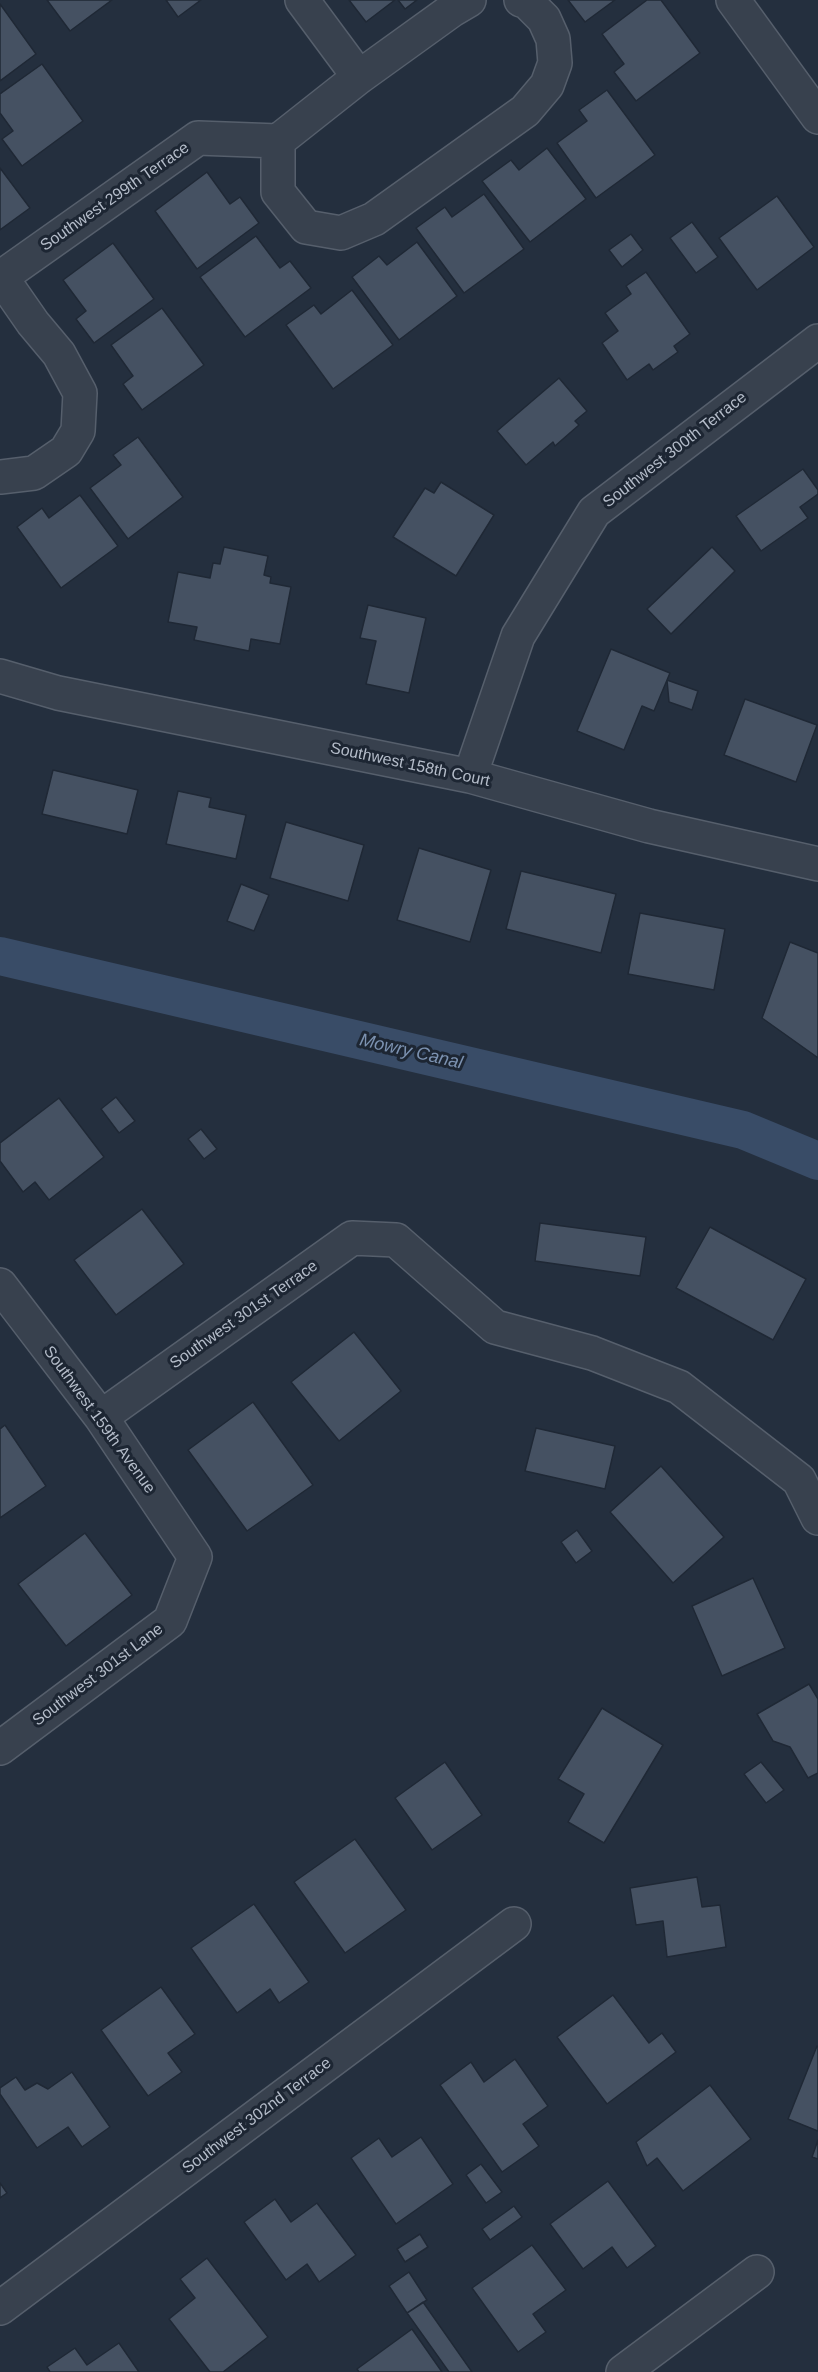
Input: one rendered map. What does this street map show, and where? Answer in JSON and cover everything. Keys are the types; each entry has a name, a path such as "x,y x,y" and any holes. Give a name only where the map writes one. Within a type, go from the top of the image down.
{"street":[{"path":"302,0 359,77"},
{"path":"470,0 452,10 359,77 278,141 278,192 306,227 341,233 374,219 525,111 547,85 555,63 553,39 544,19 527,2 521,0"},
{"path":"733,0 818,117"},
{"name":"Southwest 299th Terrace","path":"1,277 198,138 278,141"},
{"path":"0,477 34,474 66,451 78,431 80,393 59,354 33,323 1,277"},
{"name":"Southwest 300th Terrace","path":"470,776 518,636 594,512 818,341"},
{"name":"Southwest 158th Court","path":"0,676 58,693 470,776 649,826 818,864"},
{"name":"Southwest 301st Terrace","path":"101,1416 352,1238 396,1240 495,1327 592,1353 679,1387 799,1480 818,1518"},
{"name":"Southwest 159th Avenue","path":"0,1286 101,1416 195,1557"},
{"name":"Southwest 301st Lane","path":"0,1748 170,1621 195,1557"},
{"name":"Southwest 302nd Terrace","path":"0,2308 514,1924"},
{"path":"623,2372 757,2272"}],"building":[{"path":"47,0 112,0 70,31"},
{"path":"166,0 201,0 178,17"},
{"path":"349,0 395,0 366,22"},
{"path":"398,0 417,0 405,9"},
{"path":"568,0 615,0 585,22"},
{"path":"647,0 661,0 700,53 636,101 614,72 624,64 602,34"},
{"path":"0,4 36,54 0,81"},
{"path":"42,64 83,121 22,166 2,139 13,131 0,113 0,94"},
{"path":"607,90 655,155 596,198 557,143 587,121 579,110"},
{"path":"547,148 586,199 530,242 482,181 511,160 519,170"},
{"path":"0,168 30,208 0,230"},
{"path":"207,172 230,204 240,197 259,223 197,269 155,211"},
{"path":"484,194 524,249 464,293 416,228 445,207 452,217"},
{"path":"777,196 814,247 757,290 719,238"},
{"path":"692,222 718,257 696,273 670,238"},
{"path":"631,234 643,250 622,267 609,250"},
{"path":"256,236 280,268 290,261 311,288 245,337 200,277"},
{"path":"417,242 457,296 399,340 352,277 379,256 387,265"},
{"path":"113,243 154,299 94,343 76,319 86,311 63,280"},
{"path":"646,272 690,334 674,346 678,352 653,370 649,364 627,380 602,343 618,331 605,313 631,294 626,286"},
{"path":"352,290 393,345 333,389 286,325 314,305 321,314"},
{"path":"162,308 204,365 142,410 123,384 133,376 111,345"},
{"path":"559,378 587,411 575,421 579,425 555,446 553,442 526,465 497,431"},
{"path":"138,437 183,497 128,539 90,488 121,465 113,455"},
{"path":"803,469 818,490 818,494 800,507 808,518 761,551 736,516"},
{"path":"441,482 494,515 456,576 393,537 425,488 434,493"},
{"path":"80,495 118,546 61,588 17,527 42,508 49,518"},
{"path":"224,547 268,556 264,575 271,577 270,583 291,587 280,644 251,639 249,651 194,640 197,627 168,622 178,572 210,578 213,563 220,564"},
{"path":"712,547 735,571 671,634 647,609"},
{"path":"368,605 426,618 409,693 366,684 376,641 360,638"},
{"path":"611,649 670,673 654,711 642,706 624,750 577,731"},
{"path":"667,680 698,691 692,710 669,702"},
{"path":"745,699 817,725 796,782 724,755"},
{"path":"53,770 138,790 127,834 42,814"},
{"path":"178,791 211,798 209,807 246,815 236,859 166,844"},
{"path":"286,822 364,845 348,901 270,878"},
{"path":"419,848 491,870 470,942 397,920"},
{"path":"521,871 616,894 601,953 506,929"},
{"path":"241,884 269,895 254,931 227,921"},
{"path":"640,913 725,929 714,990 628,974"},
{"path":"790,942 818,953 818,1058 762,1018"},
{"path":"116,1097 135,1121 119,1133 101,1109"},
{"path":"59,1098 104,1157 49,1200 35,1182 23,1192 0,1161 0,1143"},
{"path":"201,1129 217,1149 204,1159 188,1139"},
{"path":"142,1209 184,1264 116,1315 74,1260"},
{"path":"540,1223 646,1237 640,1276 535,1261"},
{"path":"710,1227 806,1279 773,1340 676,1288"},
{"path":"354,1332 401,1391 339,1441 291,1382"},
{"path":"253,1402 313,1485 247,1531 188,1450"},
{"path":"5,1425 46,1486 0,1518 0,1429"},
{"path":"536,1428 615,1446 605,1489 525,1471"},
{"path":"661,1466 724,1537 673,1583 610,1512"},
{"path":"577,1530 592,1551 576,1563 561,1542"},
{"path":"85,1533 132,1595 66,1646 18,1584"},
{"path":"753,1578 785,1648 722,1676 692,1606"},
{"path":"809,1684 818,1699 818,1773 808,1778 790,1747 773,1741 757,1714"},
{"path":"602,1708 663,1745 604,1843 568,1822 584,1794 558,1779"},
{"path":"445,1762 482,1815 432,1850 395,1798"},
{"path":"761,1762 784,1790 766,1803 744,1774"},
{"path":"355,1839 406,1910 345,1953 294,1882"},
{"path":"697,1877 702,1907 720,1905 726,1947 667,1957 663,1921 636,1925 630,1888"},
{"path":"254,1904 309,1982 279,2003 270,1989 237,2013 191,1948"},
{"path":"161,1987 195,2034 168,2053 182,2072 148,2096 101,2030"},
{"path":"613,1995 649,2043 662,2033 676,2052 607,2104 557,2037"},
{"path":"818,2047 818,2131 788,2119"},
{"path":"515,2059 548,2106 523,2124 539,2146 502,2172 440,2085 471,2062 484,2082"},
{"path":"72,2072 110,2127 82,2147 68,2127 37,2148 0,2094 0,2088 16,2077 25,2090 37,2083 48,2089"},
{"path":"710,2085 751,2139 683,2191 657,2158 647,2166 636,2142"},
{"path":"421,2137 453,2184 396,2224 351,2158 379,2138 392,2157"},
{"path":"818,2140 818,2159 812,2157"},
{"path":"481,2164 502,2192 486,2203 466,2175"},
{"path":"608,2181 656,2246 627,2268 612,2247 583,2269 550,2224"},
{"path":"0,2183 7,2193 0,2198"},
{"path":"275,2199 291,2222 317,2203 356,2255 319,2282 307,2264 286,2280 244,2222"},
{"path":"514,2206 522,2217 490,2240 482,2229"},
{"path":"420,2234 428,2247 405,2262 397,2249"},
{"path":"532,2245 566,2290 533,2314 546,2332 518,2352 472,2288"},
{"path":"207,2258 268,2337 223,2372 210,2372 169,2319 195,2298 180,2279"},
{"path":"409,2272 427,2300 407,2313 389,2286"},
{"path":"423,2302 472,2372 449,2372 407,2313"},
{"path":"412,2329 442,2372 359,2372 357,2369"},
{"path":"119,2343 139,2372 50,2372 47,2367 75,2348 87,2365"}],"waterway":[{"name":"Mowry Canal","path":"0,956 743,1130 818,1161"}]}
